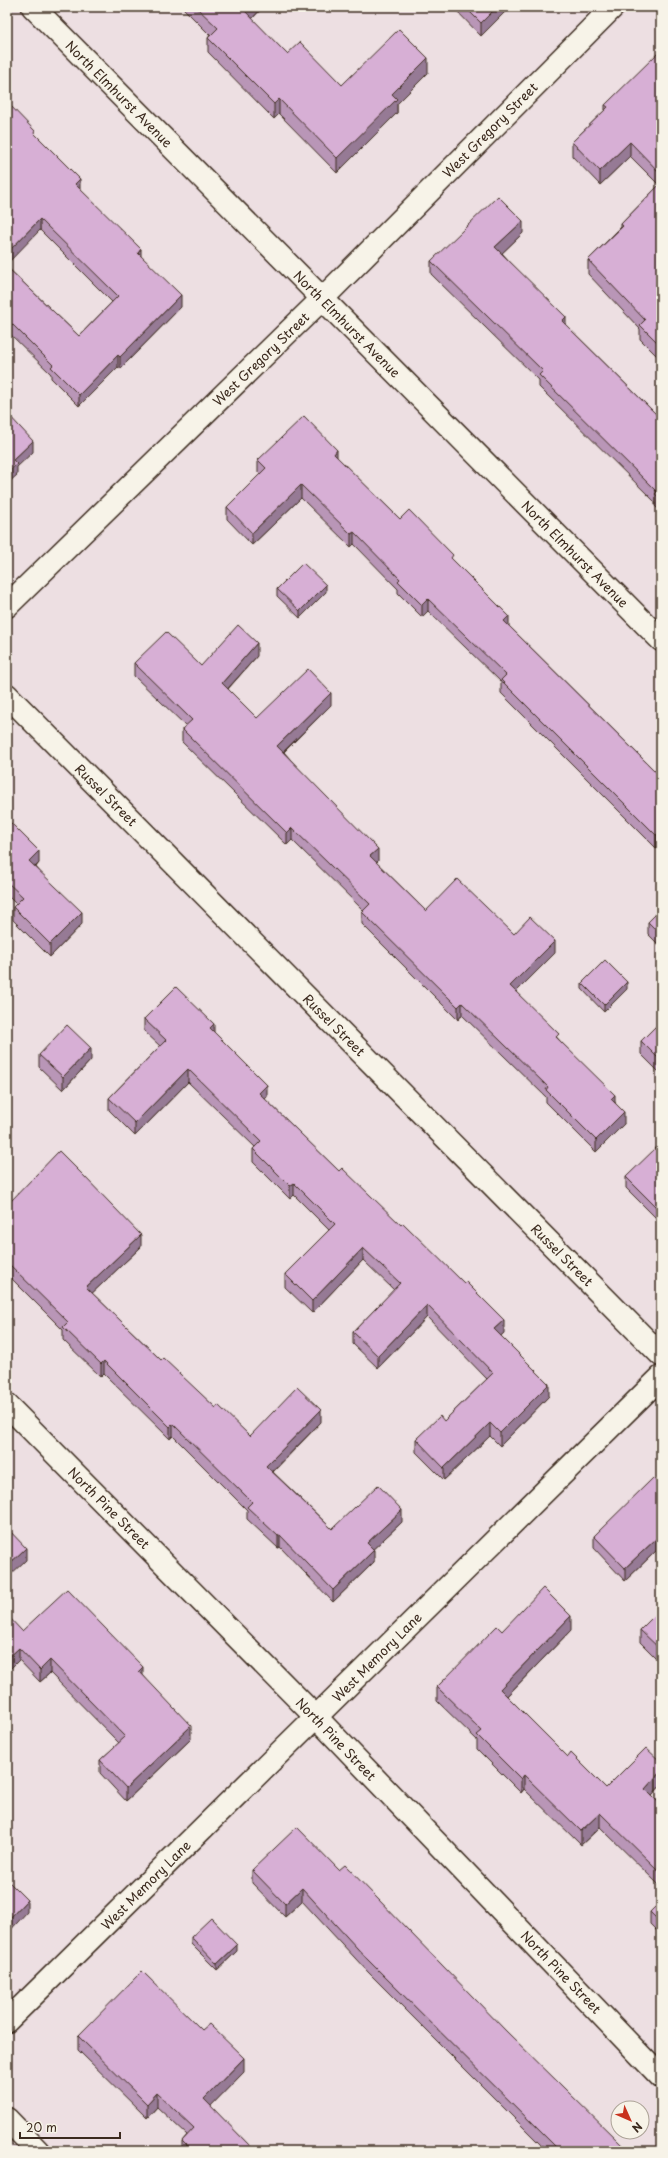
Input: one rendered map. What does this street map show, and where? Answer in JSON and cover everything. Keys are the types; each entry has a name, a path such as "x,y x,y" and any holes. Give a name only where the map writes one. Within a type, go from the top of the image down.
{"street":[{"name":"North Elmhurst Avenue","path":"33,7 661,640"},
{"name":"West Gregory Street","path":"7,606 322,299 613,7"},
{"name":"Russel Street","path":"7,695 661,1355"},
{"name":"West Memory Lane","path":"7,2021 661,1378"},
{"name":"North Pine Street","path":"7,1405 316,1717 661,2077"},
{"path":"7,2119 38,2151"}],"building":[{"path":"196,7 249,7 245,11 287,54 300,42 342,85 399,29 428,58 392,94 397,99 337,158 279,99 274,104 208,38 218,28"},
{"path":"465,7 497,7 481,23"},
{"path":"659,52 661,54 661,174 630,142 600,171 572,142 608,107 605,105"},
{"path":"7,102 35,131 34,133 80,179 75,184 141,249 138,253 181,295 120,357 118,355 79,395 51,367 53,365 7,319 7,267 79,336 118,296 40,219 7,253"},
{"path":"661,183 661,346 640,325 645,320 588,260 623,226 621,224"},
{"path":"498,196 523,221 495,247 566,317 562,321 661,419 661,499 655,494 657,492 539,375 543,371 431,261"},
{"path":"7,413 33,441 13,460 17,464 7,473"},
{"path":"304,416 337,450 334,454 400,519 409,510 453,555 451,558 509,616 504,621 661,777 661,837 658,834 656,835 501,680 506,675 428,599 422,605 398,581 400,579 354,532 351,534 301,485 252,533 227,507 266,468 258,460"},
{"path":"303,563 326,585 300,611 277,589"},
{"path":"238,625 257,643 222,683 257,718 308,669 331,693 277,746 378,849 370,856 426,911 457,879 514,934 530,917 555,941 510,986 559,1034 556,1037 615,1095 611,1099 624,1112 596,1140 546,1090 548,1087 462,1003 458,1007 362,912 370,904 292,828 287,833 182,729 192,720 134,663 166,632 201,666"},
{"path":"7,819 39,851 29,861 82,912 50,944 13,907 23,897 7,882"},
{"path":"661,909 661,935 648,922"},
{"path":"605,960 627,982 604,1005 582,983"},
{"path":"176,987 214,1024 210,1028 267,1085 259,1093 339,1171 342,1168 401,1225 403,1223 504,1320 494,1329 549,1384 500,1433 490,1423 444,1468 416,1439 440,1416 444,1421 493,1373 427,1305 378,1356 353,1332 400,1283 363,1248 312,1301 285,1274 335,1224 294,1183 290,1186 253,1149 261,1141 188,1069 135,1123 109,1098 166,1040 144,1019"},
{"path":"661,1021 661,1061 641,1041"},
{"path":"67,1025 91,1048 63,1077 39,1055"},
{"path":"658,1146 661,1149 661,1212 626,1177"},
{"path":"59,1151 141,1235 86,1287 161,1360 163,1358 216,1408 218,1405 250,1436 297,1387 321,1410 266,1466 332,1529 378,1485 402,1510 367,1543 374,1550 333,1590 280,1535 278,1536 247,1507 252,1502 173,1424 170,1427 104,1361 101,1364 63,1327 68,1322 7,1262 7,1198 10,1202"},
{"path":"653,1478 661,1486 661,1542 657,1538 625,1568 594,1536"},
{"path":"7,1528 26,1548 7,1566"},
{"path":"543,1588 571,1616 500,1689 568,1757 571,1753 606,1788 646,1748 661,1762 661,1771 645,1789 661,1805 661,1869 659,1871 600,1813 581,1831 524,1775 521,1779 477,1735 482,1731 437,1687 497,1626 502,1631"},
{"path":"67,1589 143,1667 139,1671 191,1726 126,1788 100,1760 125,1737 50,1660 40,1670 19,1648 7,1659 7,1615 22,1631"},
{"path":"661,1609 661,1650 640,1630"},
{"path":"297,1827 339,1870 345,1865 506,2031 610,2133 610,2140 617,2140 622,2145 616,2151 560,2151 368,1960 302,1888 285,1904 252,1870"},
{"path":"7,1880 27,1900 7,1921"},
{"path":"661,1901 661,1923 650,1912"},
{"path":"211,1918 237,1945 217,1964 191,1937"},
{"path":"142,1971 202,2030 209,2024 244,2058 204,2099 255,2151 192,2151 182,2141 194,2128 157,2093 147,2104 78,2036"}]}
